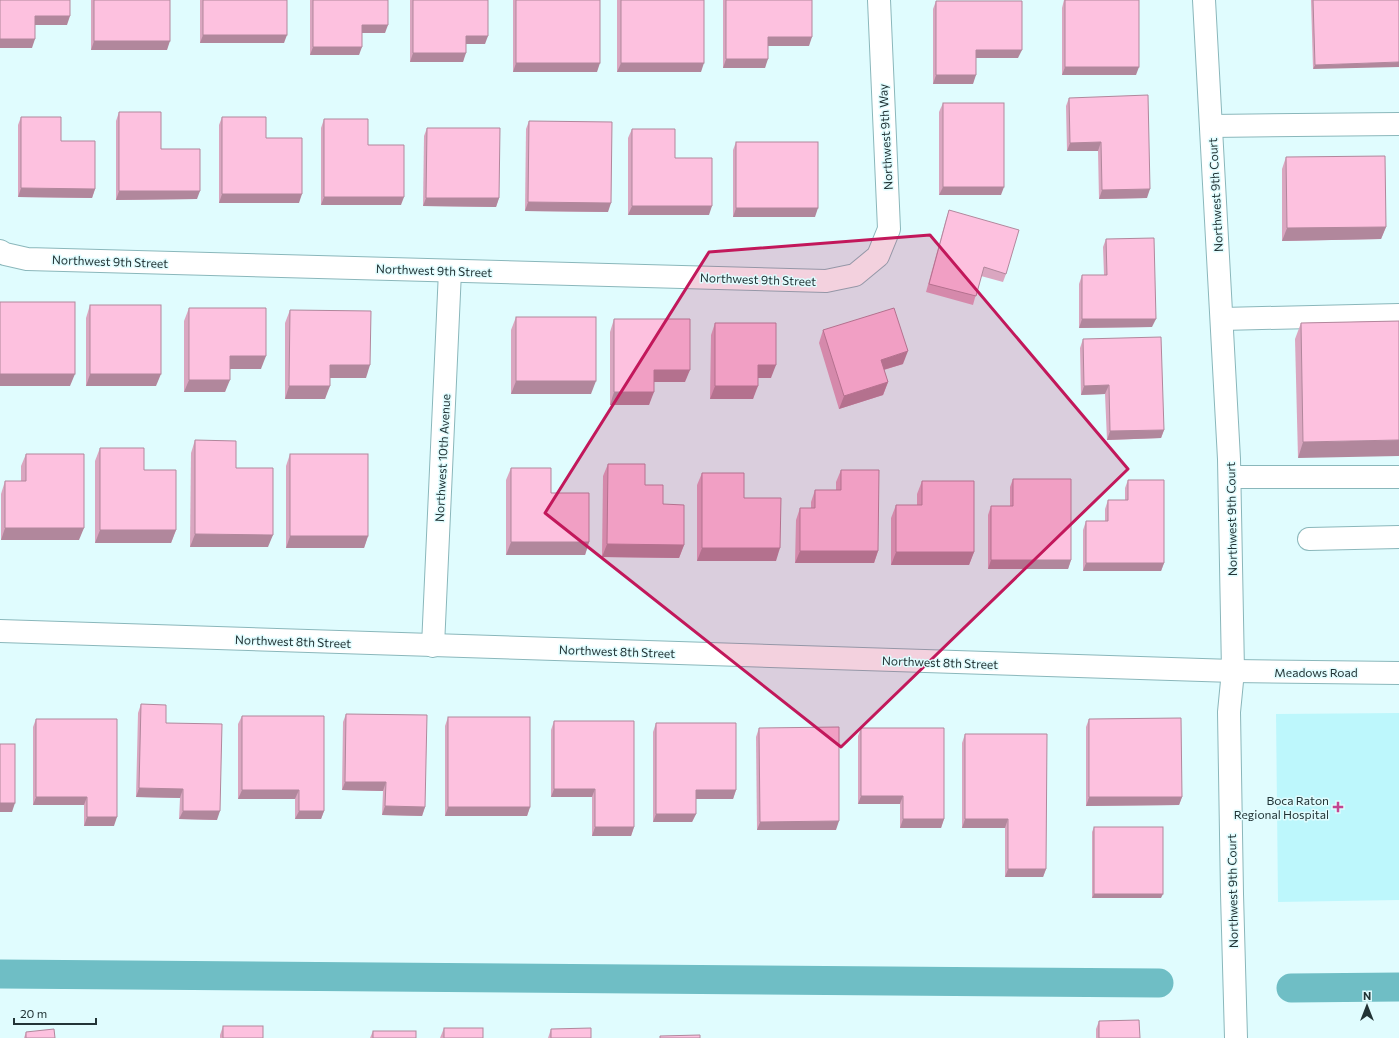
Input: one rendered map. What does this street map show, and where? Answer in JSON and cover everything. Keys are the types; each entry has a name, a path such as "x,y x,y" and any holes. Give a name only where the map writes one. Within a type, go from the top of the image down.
{"street":[{"name":"Northwest 9th Way","path":"866,266 878,256 889,229 879,0"},
{"name":"Northwest 9th Court","path":"1204,0 1230,477 1233,672 1230,712 1232,894 1236,1038"},
{"path":"1211,126 1399,124"},
{"name":"Northwest 9th Street","path":"0,251 5,254 27,259 826,281 855,275 866,266"},
{"name":"Northwest 10th Avenue","path":"434,646 450,271"},
{"path":"1222,319 1399,315"},
{"path":"1230,477 1399,477"},
{"path":"1309,539 1399,537"},
{"name":"Northwest 8th Street","path":"0,631 1233,672"},
{"name":"Meadows Road","path":"1233,672 1399,673"}],"highlighted area":[{"path":"930,235 1128,469 841,747 545,513 709,252"}],"shaded area":[{"name":"Boca Raton Regional Hospital","path":"1399,713 1399,900 1278,902 1276,714"}],"building":[{"path":"0,0 70,0 70,16 35,16 35,39 0,39"},
{"path":"94,0 170,0 170,41 94,41"},
{"path":"203,0 287,0 287,35 203,35"},
{"path":"313,0 388,0 388,25 362,25 362,47 313,47"},
{"path":"413,0 488,0 488,36 466,36 466,53 413,53"},
{"path":"516,0 600,0 600,63 516,63"},
{"path":"621,0 704,0 704,63 621,63"},
{"path":"726,0 812,0 812,37 768,37 768,59 726,59"},
{"path":"1065,0 1139,0 1139,67 1065,67"},
{"path":"1313,0 1399,0 1399,62 1315,65"},
{"path":"936,1 1022,1 1022,50 976,50 976,75 936,75"},
{"path":"1148,95 1150,189 1102,190 1101,142 1070,143 1069,98"},
{"path":"943,103 1004,103 1004,187 943,187"},
{"path":"119,112 161,112 161,149 200,149 200,191 119,191"},
{"path":"21,117 61,117 61,141 95,141 95,189 21,188"},
{"path":"222,117 266,117 266,138 302,138 302,194 222,194"},
{"path":"324,119 368,119 368,145 404,145 404,197 324,197"},
{"path":"529,121 612,122 611,203 528,202"},
{"path":"427,128 500,128 499,198 426,198"},
{"path":"632,129 675,129 675,158 712,158 712,206 632,206"},
{"path":"736,142 818,142 818,208 736,208"},
{"path":"1385,156 1386,227 1287,228 1286,157"},
{"path":"949,210 1019,230 1006,274 984,267 976,296 929,284"},
{"path":"1154,238 1156,319 1082,319 1082,275 1107,275 1106,239"},
{"path":"0,302 75,302 75,374 0,374"},
{"path":"90,305 161,305 161,374 90,374"},
{"path":"189,308 266,308 266,356 230,356 230,380 189,380"},
{"path":"894,308 908,351 881,360 888,382 844,396 823,330"},
{"path":"290,310 371,311 370,365 330,365 330,386 289,386"},
{"path":"516,317 596,317 596,381 516,381"},
{"path":"614,319 690,319 690,370 654,370 654,392 614,392"},
{"path":"1399,321 1399,440 1303,442 1301,323"},
{"path":"715,323 776,323 776,365 758,365 758,386 715,386"},
{"path":"1161,337 1164,430 1110,431 1109,385 1084,386 1083,339"},
{"path":"195,440 236,441 236,468 273,468 273,535 195,534"},
{"path":"100,448 144,448 144,470 176,470 176,530 100,530"},
{"path":"26,454 84,454 84,528 5,528 5,481 26,481"},
{"path":"290,454 368,454 368,536 290,536"},
{"path":"608,464 645,464 645,485 663,485 663,504 684,505 684,545 607,544"},
{"path":"511,468 551,468 551,493 589,493 589,542 511,542"},
{"path":"841,470 879,470 878,551 800,551 800,508 815,508 815,490 841,490"},
{"path":"702,473 744,473 744,498 781,498 780,548 702,548"},
{"path":"1013,479 1071,479 1071,560 991,560 991,506 1013,506"},
{"path":"1128,480 1164,480 1164,563 1086,563 1086,521 1108,521 1108,500 1128,500"},
{"path":"922,481 974,481 974,552 896,552 896,505 922,505"},
{"path":"141,704 166,705 166,723 222,724 220,811 183,811 183,789 139,788"},
{"path":"346,714 427,715 425,807 385,806 386,782 345,782"},
{"path":"242,716 324,716 324,811 299,811 299,790 242,790"},
{"path":"448,717 530,717 530,807 448,807"},
{"path":"1181,718 1182,797 1089,797 1089,719"},
{"path":"36,719 117,719 117,817 87,817 87,797 36,797"},
{"path":"554,721 634,721 634,827 595,827 595,789 554,789"},
{"path":"656,723 736,723 736,790 696,790 696,814 656,814"},
{"path":"839,727 839,821 760,822 759,728"},
{"path":"861,728 944,728 944,819 903,819 903,796 861,796"},
{"path":"965,734 1047,734 1046,869 1008,869 1008,819 965,819"},
{"path":"0,744 15,744 15,803 0,803"},
{"path":"1094,827 1163,827 1163,894 1094,894"},
{"path":"1139,1020 1140,1038 1099,1038 1099,1021"},
{"path":"223,1026 263,1026 263,1038 223,1038"},
{"path":"444,1028 483,1028 483,1038 444,1038"},
{"path":"591,1028 591,1038 551,1038 551,1029"},
{"path":"54,1029 55,1038 26,1038 26,1032"},
{"path":"373,1031 416,1031 416,1038 373,1038"},
{"path":"700,1035 700,1038 660,1038 660,1036"}],"waterway":[{"path":"0,974 1159,983"},
{"path":"1291,988 1399,987"}],"place":[{"name":"Boca Raton Regional Hospital","path":"1338,807"}]}
